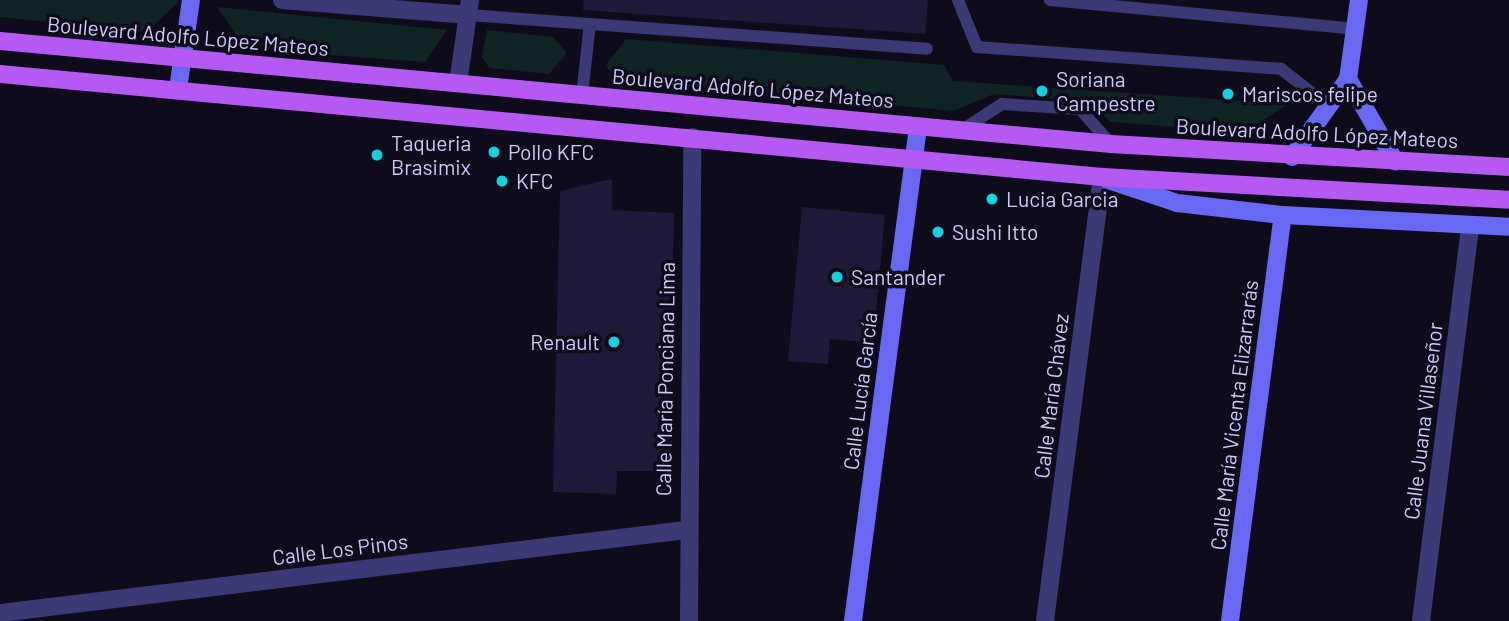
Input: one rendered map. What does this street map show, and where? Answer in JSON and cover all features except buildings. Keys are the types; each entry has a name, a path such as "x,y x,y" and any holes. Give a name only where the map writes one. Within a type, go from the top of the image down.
{"main road":[{"name":"Boulevard Adolfo López Mateos","path":"0,41 1111,144 1292,157 1507,167"},
{"path":"0,74 1102,177 1509,200"}],"street":[{"path":"178,89 191,0"},
{"path":"282,0 469,8 458,83"},
{"path":"1292,157 1349,79 1359,0"},
{"path":"1349,79 1395,161"},
{"name":"Calle Lucía García","path":"853,621 918,126"},
{"name":"Calle María Ponciana Lima","path":"689,621 686,530 692,137"},
{"path":"1102,177 1177,204 1283,215 1509,227"},
{"name":"Calle María Chávez","path":"1045,621 1102,177"},
{"name":"Calle María Vicenta Elizarrarás","path":"1230,621 1283,215"},
{"name":"Calle Juana Villaseñor","path":"1421,621 1470,226"},
{"name":"Calle Los Pinos","path":"0,613 686,530"}],"lane":[{"path":"958,0 977,47 1281,69 1329,106"},
{"path":"1050,0 1355,29"},
{"path":"469,8 590,24 927,49"},
{"path":"582,95 590,24"},
{"path":"962,130 1002,104 1080,109 1111,144"}],"green space":[{"path":"0,0 177,0 177,3 147,32 0,17"},
{"path":"217,7 447,30 425,62 246,49"},
{"path":"487,30 553,37 567,53 549,74 489,68 482,57"},
{"path":"626,39 944,65 953,81 1288,104 1244,132 1111,122 1089,102 994,94 953,111 614,78 606,65"}],"place":[{"name":"Soriana Campestre","path":"1042,91"},
{"name":"Mariscos felipe","path":"1228,94"},
{"name":"Pollo KFC","path":"494,152"},
{"name":"Taqueria Brasimix","path":"377,155"},
{"name":"KFC","path":"502,181"},
{"name":"Lucia Garcia","path":"992,199"},
{"name":"Sushi Itto","path":"938,232"},
{"name":"Santander","path":"837,277"},
{"name":"Renault","path":"614,342"}]}
